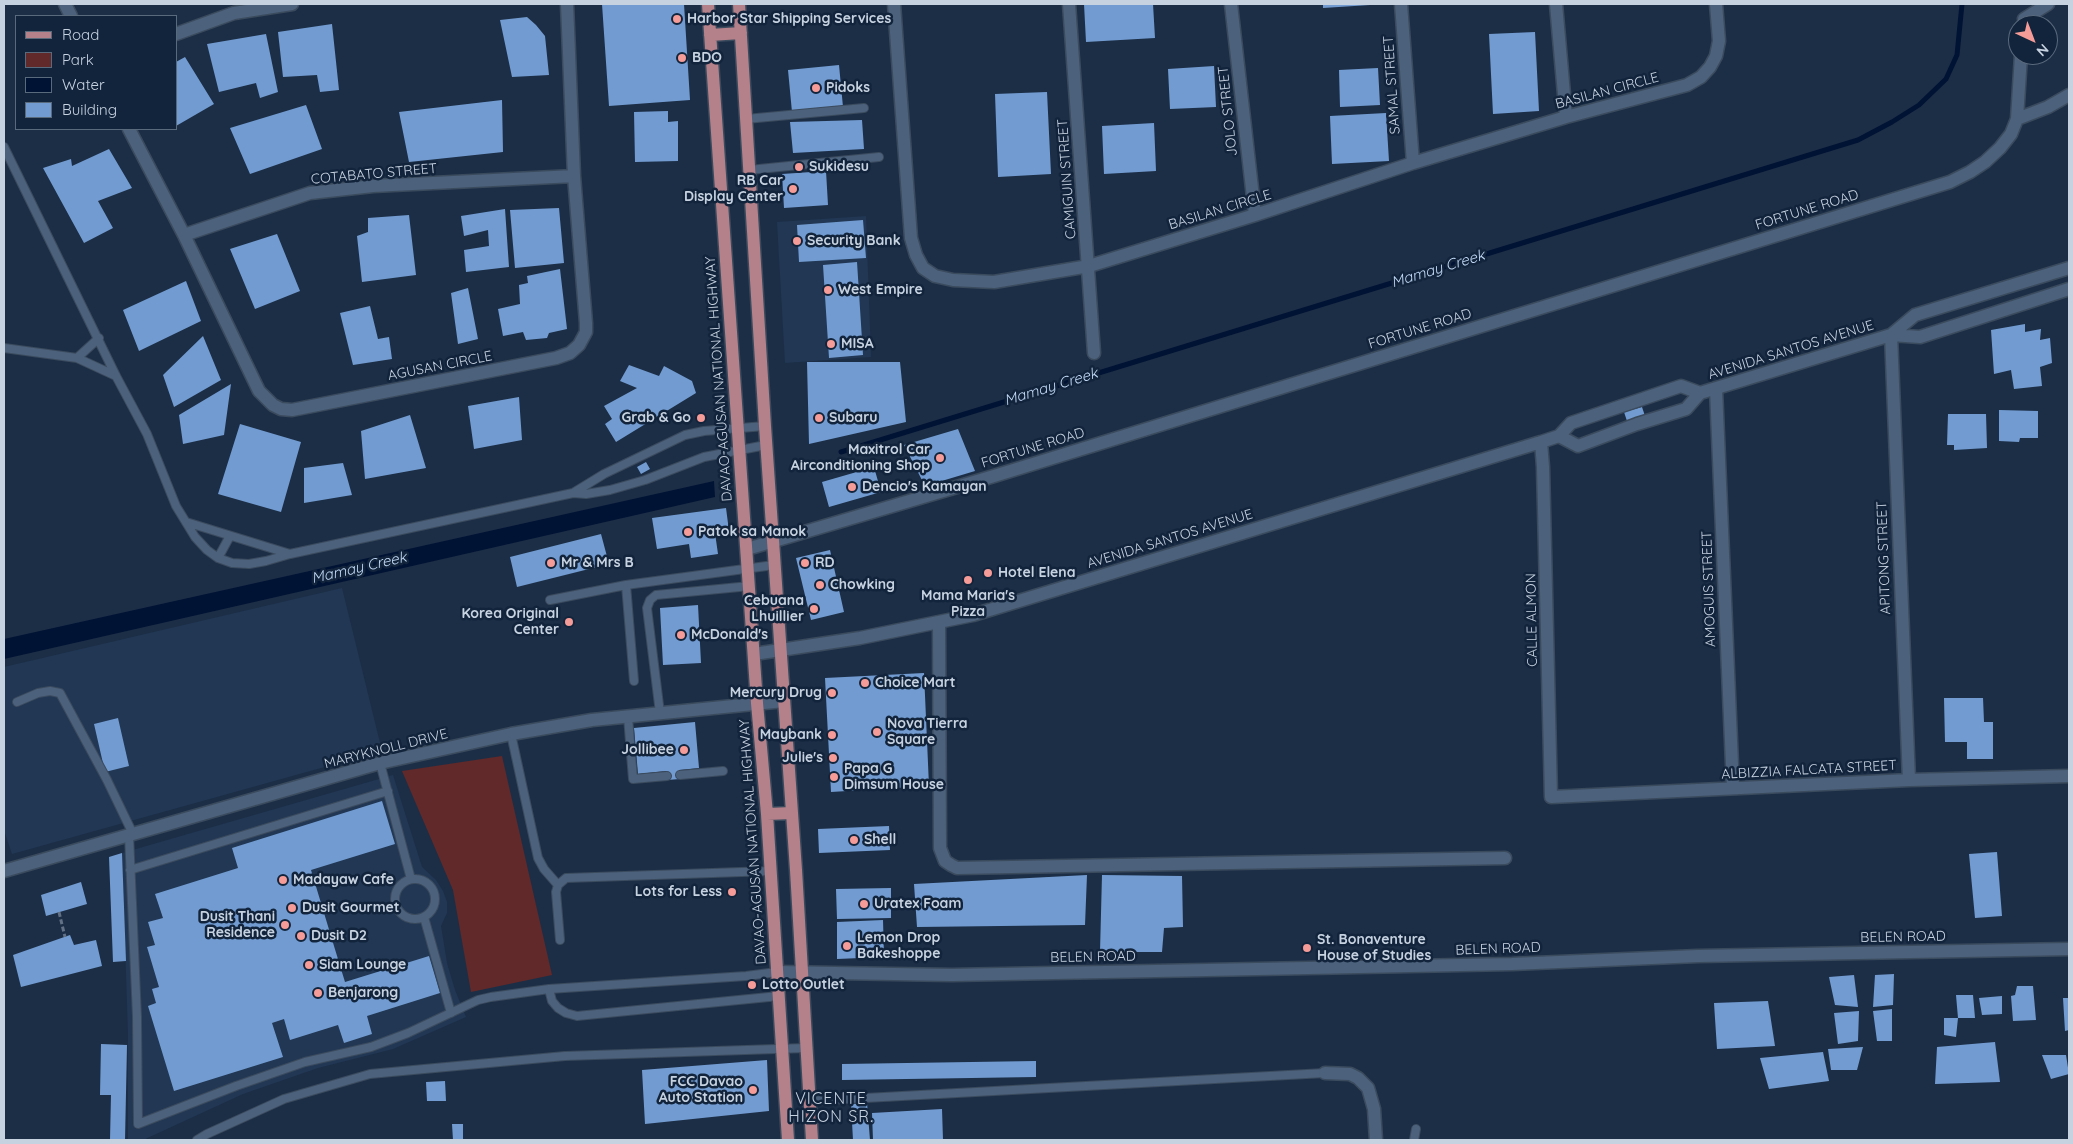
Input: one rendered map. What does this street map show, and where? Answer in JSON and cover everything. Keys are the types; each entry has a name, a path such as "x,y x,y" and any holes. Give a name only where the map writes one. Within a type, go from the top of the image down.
{"main road":[{"name":"DAVAO-AGUSAN NATIONAL HIGHWAY","path":"708,4 767,814 788,1140"},
{"path":"739,4 812,1140"},
{"path":"710,35 741,33"},
{"path":"767,814 792,813"}],"street":[{"path":"178,33 234,13 292,4"},
{"name":"AGUSAN CIRCLE","path":"130,130 184,235 259,391 273,405 281,409 292,410 556,358 570,353 579,345 586,332 574,176 567,4"},
{"name":"BASILAN CIRCLE","path":"894,4 911,238 916,255 924,268 935,276 952,280 994,282 1089,266 1255,215 1413,163 1566,117 1687,85 1701,77 1710,67 1716,56 1719,42 1716,4"},
{"name":"CAMIGUIN STREET","path":"1068,4 1094,353"},
{"name":"JOLO STREET","path":"1231,4 1255,215"},
{"name":"SAMAL STREET","path":"1401,4 1413,163"},
{"path":"1556,4 1566,117"},
{"path":"2033,15 2048,4"},
{"name":"FORTUNE ROAD","path":"747,549 1003,474 1950,182 1970,172 2000,148 2011,134 2017,120 2020,65"},
{"path":"2017,120 2048,107 2069,95"},
{"name":"COTABATO STREET","path":"184,235 310,193 373,186 574,176"},
{"name":"AVENIDA SANTOS AVENUE","path":"1891,335 1915,315 2069,268"},
{"name":"AVENIDA SANTOS AVENUE","path":"754,654 860,638 939,623 982,612 1541,442 1559,436 1571,423 1681,386 1700,393 1716,389 1891,335 1920,337 2069,289"},
{"name":"APITONG STREET","path":"1891,335 1909,780"},
{"name":"AMOGUIS STREET","path":"1716,389 1733,788"},
{"name":"AVENIDA SANTOS AVENUE","path":"1559,436 1578,446 1637,424 1686,409 1700,393"},
{"name":"CALLE ALMON","path":"1541,442 1551,797"},
{"path":"939,623 940,848 945,861 957,868 1505,858"},
{"name":"MARYKNOLL DRIVE","path":"4,871 380,764 511,734 592,720 784,700"},
{"name":"ALBIZZIA FALCATA STREET","path":"1551,797 1909,780 2069,776"},
{"name":"BELEN ROAD","path":"777,972 962,975 1502,964 1698,956 2069,949"},
{"path":"1325,1073 1350,1074 1358,1078 1368,1088 1374,1109 1376,1140"}],"lane":[{"path":"746,119 864,108"},
{"path":"4,147 116,376 147,434 157,455 170,492 186,522 206,550 218,558 232,563 249,564 573,493 586,494 610,490 645,480 689,462 766,445"},
{"path":"749,170 879,157"},
{"path":"77,358 99,338"},
{"path":"4,348 77,358 116,376"},
{"path":"573,493 604,474 685,435 765,426"},
{"path":"186,522 290,554"},
{"path":"218,558 230,536"},
{"path":"550,600 626,585 774,565"},
{"path":"626,585 634,681"},
{"path":"660,713 647,608 650,600 656,595 750,586"},
{"path":"17,702 50,691 60,693 95,757 131,834 130,870 137,1017 138,1124 236,1086 305,1062 371,1047 408,1033 478,1000 549,989 746,976 777,972"},
{"path":"628,717 633,779 667,776"},
{"path":"511,734 538,858 544,869 558,885"},
{"path":"380,764 411,879"},
{"path":"680,775 723,771"},
{"path":"130,870 388,791"},
{"path":"560,940 556,892 558,885 566,878 770,871"},
{"path":"411,879 418,879 430,884 435,896 433,908 424,917 412,919 406,917 396,906 397,890 406,881 411,879"},
{"path":"424,917 451,1013"},
{"path":"549,989 552,1000 558,1008 566,1013 577,1016 779,996"},
{"path":"197,1140 284,1100 370,1074 565,1056 806,1048"},
{"path":"810,1101 1325,1073"},
{"path":"1414,1140 1416,1129"}],"path":[{"path":"59,912 65,937"}],"shaded area":[{"path":"866,216 871,357 785,363 777,222"},
{"path":"342,588 382,751 12,854 4,830 4,667"},
{"path":"393,775 422,867 436,880 447,902 447,913 441,926 447,963 466,1017 393,1049 318,1068 243,1094 143,1140 128,1140 128,1033 122,853"}],"green space":[{"path":"502,756 552,975 471,992 453,890 402,771"}],"water":[{"path":"714,481 715,497 4,659 4,639"}],"building":[{"path":"602,4 684,4 690,100 609,106"},
{"path":"1084,4 1153,4 1155,38 1086,42"},
{"path":"1323,4 1370,4 1370,5 1323,8"},
{"path":"527,17 545,36 549,75 512,77 500,20"},
{"path":"332,24 339,90 320,92 317,75 283,77 278,32"},
{"path":"1535,32 1539,111 1493,114 1489,34"},
{"path":"266,34 278,92 260,98 256,83 219,92 207,44"},
{"path":"185,57 214,104 178,125 178,61"},
{"name":"Pidoks","path":"839,65 843,107 792,112 788,70"},
{"path":"1214,66 1216,107 1170,109 1168,69"},
{"path":"1378,68 1380,105 1340,107 1339,70"},
{"path":"1047,92 1051,174 998,177 995,94"},
{"path":"502,100 503,152 409,162 399,112"},
{"path":"306,105 322,149 250,174 230,128"},
{"path":"668,111 668,122 678,121 678,161 635,162 634,112"},
{"path":"1386,113 1389,161 1332,164 1330,116"},
{"path":"862,120 864,149 793,153 790,122"},
{"path":"1154,123 1156,171 1104,174 1102,126"},
{"path":"109,149 132,188 98,201 113,228 84,243 43,168 71,159 72,166"},
{"path":"826,171 828,205 784,208 782,174"},
{"path":"559,208 564,263 515,268 510,210"},
{"path":"505,209 509,267 466,272 464,250 489,246 488,230 464,236 461,216"},
{"path":"409,215 416,275 362,282 357,236 368,232 368,218"},
{"path":"863,220 866,258 799,262 797,225"},
{"path":"277,234 300,291 255,309 230,249"},
{"path":"857,262 863,355 829,358 823,265"},
{"path":"560,269 567,329 549,333 547,338 526,340 523,332 503,336 498,309 520,304 519,285 528,283 527,276"},
{"path":"186,281 201,321 139,351 123,310"},
{"path":"468,288 478,339 458,344 451,293"},
{"path":"370,306 378,339 389,337 392,359 353,365 340,313"},
{"path":"2025,324 2025,332 2041,329 2040,340 2050,338 2052,363 2040,367 2042,386 2014,389 2011,370 1994,374 1991,330"},
{"path":"203,336 221,380 174,407 163,375"},
{"path":"807,362 900,362 906,422 809,444"},
{"path":"629,365 659,376 664,366 692,381 696,393 616,442 605,424 612,419 604,406 637,388 620,381"},
{"path":"231,384 224,435 183,444 179,415"},
{"path":"519,397 522,440 474,449 468,406"},
{"path":"1642,407 1645,416 1627,421 1624,412"},
{"path":"1999,410 2038,411 2038,438 2020,438 2019,442 1999,441"},
{"path":"1948,414 1986,414 1987,448 1954,450 1954,445 1947,445"},
{"path":"410,415 426,468 365,479 361,431"},
{"path":"240,424 301,442 281,512 218,494"},
{"name":"Maxitrol Car Airconditioning Shop","path":"958,429 975,471 925,486 904,445"},
{"path":"646,462 650,469 641,474 637,467"},
{"path":"343,463 352,495 304,503 304,468"},
{"name":"Dencio's Kamayan","path":"874,467 881,492 829,507 822,482"},
{"name":"Patok sa Manok","path":"726,508 729,531 715,533 718,554 691,558 689,544 657,549 652,518"},
{"path":"601,534 609,564 517,587 510,557"},
{"name":"Chowking","path":"830,550 844,612 811,620 796,558"},
{"name":"McDonald's","path":"698,605 701,663 663,665 660,608"},
{"name":"Nova Tierra Square","path":"924,673 929,786 831,792 825,678"},
{"path":"1944,698 1983,698 1984,722 1993,722 1993,759 1967,759 1967,742 1945,742"},
{"path":"118,718 129,766 105,772 94,724"},
{"path":"695,722 699,768 679,770 680,779 667,780 666,771 638,774 634,728"},
{"path":"382,801 395,844 311,870 345,982 429,956 440,993 367,1016 372,1034 344,1043 338,1025 290,1040 284,1019 272,1023 283,1057 174,1091 148,1006 156,1003 152,989 159,987 147,947 155,945 148,922 163,918 155,894 238,868 232,848"},
{"name":"Shell","path":"889,826 890,850 819,853 818,829"},
{"path":"1997,852 2002,916 1975,918 1969,854"},
{"path":"122,853 126,961 113,962 109,857"},
{"path":"1087,875 1085,925 917,927 914,884"},
{"path":"1102,875 1182,876 1183,927 1164,928 1162,952 1100,952"},
{"path":"81,882 87,904 46,916 41,895"},
{"name":"Uratex Foam","path":"891,888 891,918 837,919 836,889"},
{"path":"883,920 884,957 837,959 837,922"},
{"path":"70,935 74,945 96,940 102,966 21,987 13,955"},
{"path":"1894,974 1893,1005 1873,1007 1875,975"},
{"path":"1854,975 1858,1007 1835,1005 1829,977"},
{"path":"2017,986 2033,986 2036,1020 2013,1021 2011,996 2015,995"},
{"path":"1956,995 1973,995 1975,1018 1958,1018"},
{"path":"2002,996 2002,1014 1982,1015 1979,998"},
{"path":"2063,998 2069,998 2069,1030 2065,1031"},
{"path":"1768,1001 1775,1046 1717,1049 1714,1003"},
{"path":"1892,1009 1892,1041 1877,1041 1873,1011"},
{"path":"1859,1011 1858,1041 1838,1044 1834,1013"},
{"path":"1944,1018 1958,1018 1956,1037 1944,1035"},
{"path":"1995,1042 2000,1082 1935,1084 1937,1047"},
{"path":"101,1044 127,1045 125,1140 110,1140 111,1095 100,1095"},
{"path":"1863,1047 1857,1070 1831,1070 1828,1049"},
{"path":"1823,1052 1829,1081 1769,1089 1760,1058"},
{"path":"2042,1055 2066,1055 2069,1074 2051,1079"},
{"path":"767,1060 769,1111 645,1124 642,1070"},
{"path":"1036,1061 1036,1077 842,1080 842,1064"},
{"path":"445,1081 446,1101 427,1101 426,1082"},
{"path":"867,1103 870,1140 853,1140 851,1104"},
{"path":"942,1109 943,1140 873,1140 872,1113"},
{"path":"452,1124 463,1124 463,1140 453,1140"}],"waterway":[{"name":"Mamay Creek","path":"841,452 1858,140 1919,105 1946,79 1957,55 1962,4"}],"place":[{"name":"Harbor Star Shipping Services","path":"677,19"},
{"name":"BDO","path":"682,58"},
{"name":"Pidoks","path":"816,88"},
{"name":"Sukidesu","path":"799,167"},
{"name":"RB Car Display Center","path":"793,189"},
{"name":"Security Bank","path":"797,241"},
{"name":"West Empire","path":"828,290"},
{"name":"MISA","path":"831,344"},
{"name":"Grab & Go","path":"701,418"},
{"name":"Subaru","path":"819,418"},
{"name":"Maxitrol Car Airconditioning Shop","path":"940,458"},
{"name":"Dencio's Kamayan","path":"852,487"},
{"name":"Patok sa Manok","path":"688,532"},
{"name":"Mr & Mrs B","path":"551,563"},
{"name":"RD","path":"805,563"},
{"name":"Hotel Elena","path":"988,573"},
{"name":"Mama Maria's Pizza","path":"968,580"},
{"name":"Chowking","path":"820,585"},
{"name":"Cebuana Lhuillier","path":"814,609"},
{"name":"Korea Original Center","path":"569,622"},
{"name":"McDonald's","path":"681,635"},
{"name":"Choice Mart","path":"865,683"},
{"name":"Mercury Drug","path":"832,693"},
{"name":"Nova Tierra Square","path":"877,732"},
{"name":"Maybank","path":"832,735"},
{"name":"Jollibee","path":"684,750"},
{"name":"Julie's","path":"833,758"},
{"name":"Papa G Dimsum House","path":"834,777"},
{"name":"Shell","path":"854,840"},
{"name":"Madayaw Cafe","path":"283,880"},
{"name":"Lots for Less","path":"732,892"},
{"name":"Uratex Foam","path":"864,904"},
{"name":"Dusit Gourmet","path":"292,908"},
{"name":"Dusit Thani Residence","path":"285,925"},
{"name":"Dusit D2","path":"301,936"},
{"name":"Lemon Drop Bakeshoppe","path":"847,946"},
{"name":"St. Bonaventure House of Studies","path":"1307,948"},
{"name":"Siam Lounge","path":"309,965"},
{"name":"Lotto Outlet","path":"752,985"},
{"name":"Benjarong","path":"318,993"},
{"name":"FCC Davao Auto Station","path":"753,1090"}],"district":[{"name":"VICENTE HIZON SR.","path":"831,1108"}]}
